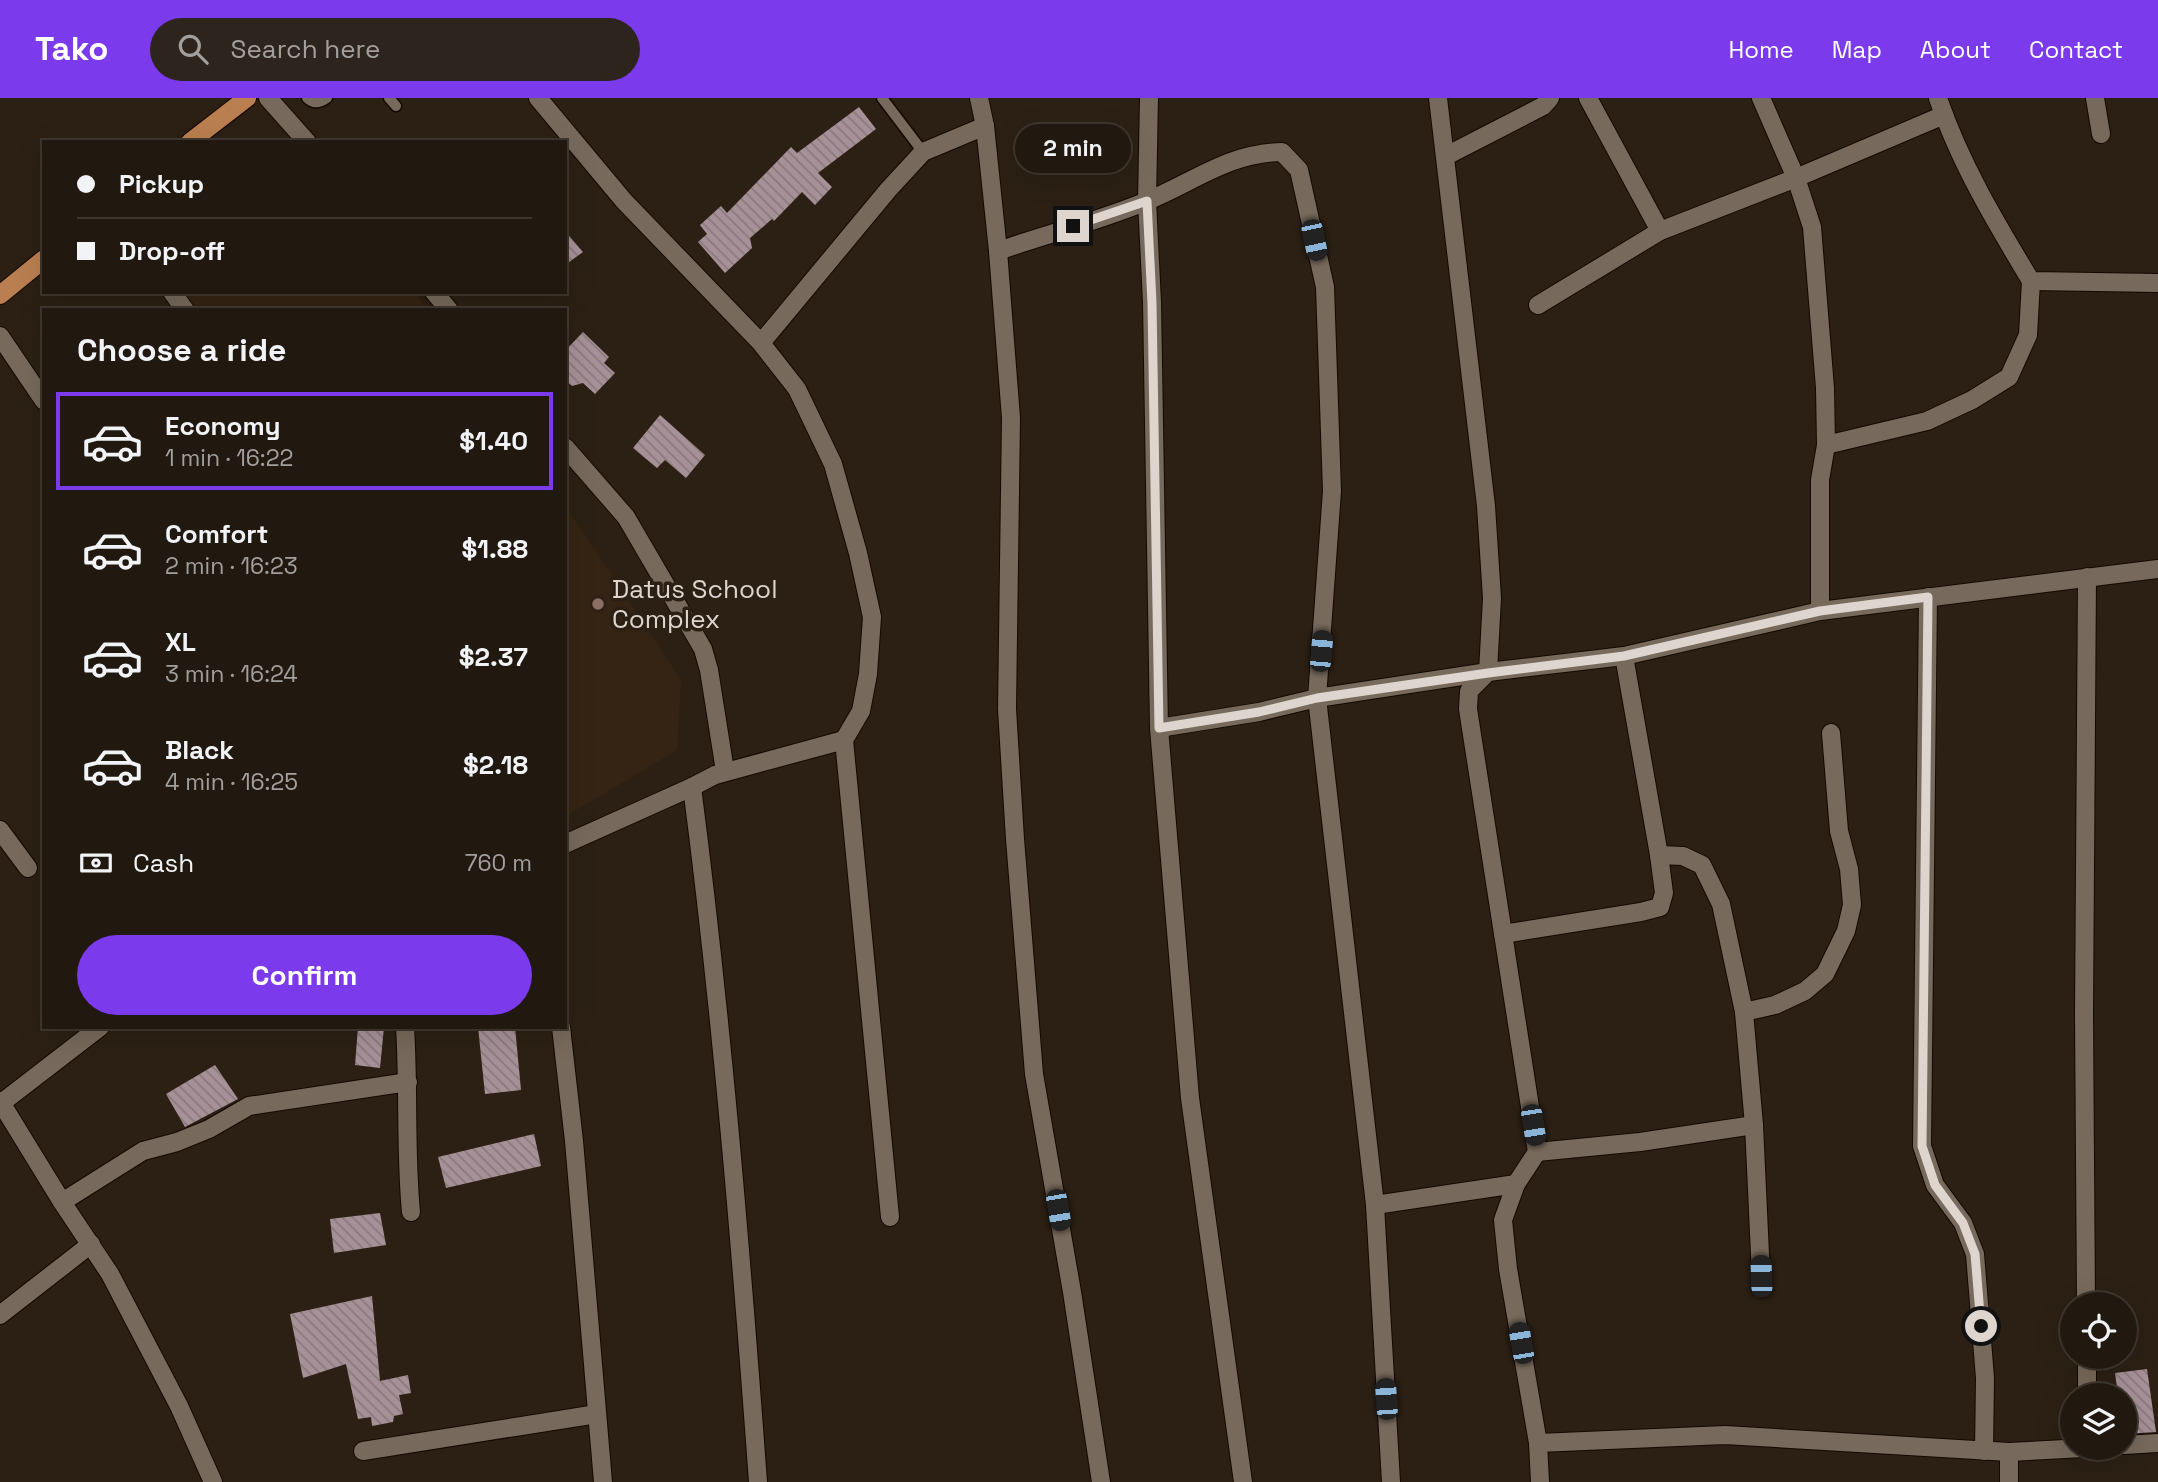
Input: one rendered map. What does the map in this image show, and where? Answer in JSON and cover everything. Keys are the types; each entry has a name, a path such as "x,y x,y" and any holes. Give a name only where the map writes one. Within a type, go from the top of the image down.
{"main road":[{"path":"193,140 247,98"},
{"path":"0,295 42,261"}],"street":[{"path":"268,98 305,140"},
{"path":"538,98 624,201 761,343 797,389 833,464 859,553 872,617 868,674 861,711 844,740 890,1216"},
{"path":"979,98 985,126 998,251 1011,418 1007,709 1034,1074 1072,1292 1101,1482"},
{"path":"1149,98 1147,201 1152,303 1159,728 1190,1098 1243,1482"},
{"path":"1438,98 1486,506 1492,598 1488,673 1469,691 1468,709 1538,1152 1516,1184 1503,1220 1508,1269 1538,1443 1540,1482"},
{"path":"1446,156 1544,106 1550,98"},
{"path":"1588,98 1660,231"},
{"path":"1761,98 1796,178 1812,227 1825,388 1826,445 1820,480 1820,611"},
{"path":"2095,98 2101,134"},
{"path":"1538,305 1660,231 1796,178 1941,107 1987,207 2031,281 2028,335 2009,377 1972,400 1927,421 1826,445"},
{"path":"761,343 888,190 923,152 985,126"},
{"path":"998,251 1147,201 1212,167 1266,152 1282,152 1299,170 1325,287 1331,400 1332,491 1326,603 1317,698 1375,1205 1391,1482"},
{"path":"2031,281 2158,283"},
{"path":"436,294 447,308"},
{"path":"0,336 42,398"},
{"path":"567,449 626,517 703,649 709,670 725,771"},
{"path":"1159,728 1259,712 1317,698 1624,656 1820,611 2158,569"},
{"path":"2086,1292 2084,1001 2087,577"},
{"path":"1928,597 1922,1146 1935,1185 1963,1223 1975,1254 1985,1378 1984,1451"},
{"path":"1503,934 1660,907 1664,893 1659,855 1624,656"},
{"path":"1744,1012 1775,1005 1805,991 1825,974 1846,931 1852,905 1849,869 1839,831 1831,733"},
{"path":"567,844 725,771 844,740"},
{"path":"692,787 713,955 746,1310 758,1482"},
{"path":"0,830 28,868"},
{"path":"1659,855 1683,856 1702,865 1721,904 1744,1012 1754,1125 1761,1276"},
{"path":"97,1029 0,1103 110,1274 179,1406 213,1482"},
{"path":"405,1029 408,1082 406,1158 411,1212"},
{"path":"561,1029 574,1140 603,1482"},
{"path":"62,1202 144,1151 209,1129 248,1106 408,1082"},
{"path":"1538,1152 1640,1142 1754,1125"},
{"path":"1375,1205 1516,1184"},
{"path":"0,1315 91,1244"},
{"path":"363,1451 597,1413"},
{"path":"1538,1443 1725,1435 1984,1451 2060,1450"},
{"path":"2137,1444 2158,1443"},
{"path":"2009,1452 2009,1482"}],"lane":[{"path":"307,98 321,103 327,98"},
{"path":"882,98 923,152"}],"shaded area":[{"path":"185,294 416,294 427,308 196,308"},
{"name":"Datus School Complex","path":"567,508 681,680 677,750 567,816"}],"building":[{"path":"859,107 876,129 818,173 832,187 815,205 802,192 774,221 772,219 750,238 752,248 725,273 698,242 707,234 700,225 721,206 727,213 791,147 797,153"},
{"path":"567,233 583,252 567,264"},
{"path":"583,332 609,357 604,363 615,373 595,394 583,383 572,386 567,382 567,349"},
{"path":"660,415 705,455 686,478 665,460 657,468 633,448"},
{"path":"358,1029 384,1029 380,1068 355,1065"},
{"path":"478,1029 515,1029 521,1090 485,1094"},
{"path":"215,1065 238,1099 185,1127 166,1094"},
{"path":"534,1134 541,1166 446,1188 438,1157"},
{"path":"380,1213 386,1245 334,1253 330,1219"},
{"path":"372,1296 380,1381 408,1375 411,1393 399,1395 403,1414 394,1416 393,1422 372,1426 371,1417 358,1419 346,1364 303,1378 290,1314"},
{"path":"2147,1369 2156,1432 2137,1433 2137,1383 2116,1383 2115,1373"}],"place":[{"name":"Datus School Complex","path":"598,604"}],"route":[{"path":"1073,226 1147,201 1152,303 1159,728 1259,712 1317,698 1624,656 1820,611 1928,597 1922,1146 1935,1185 1963,1223 1975,1254 1981,1326"}]}
